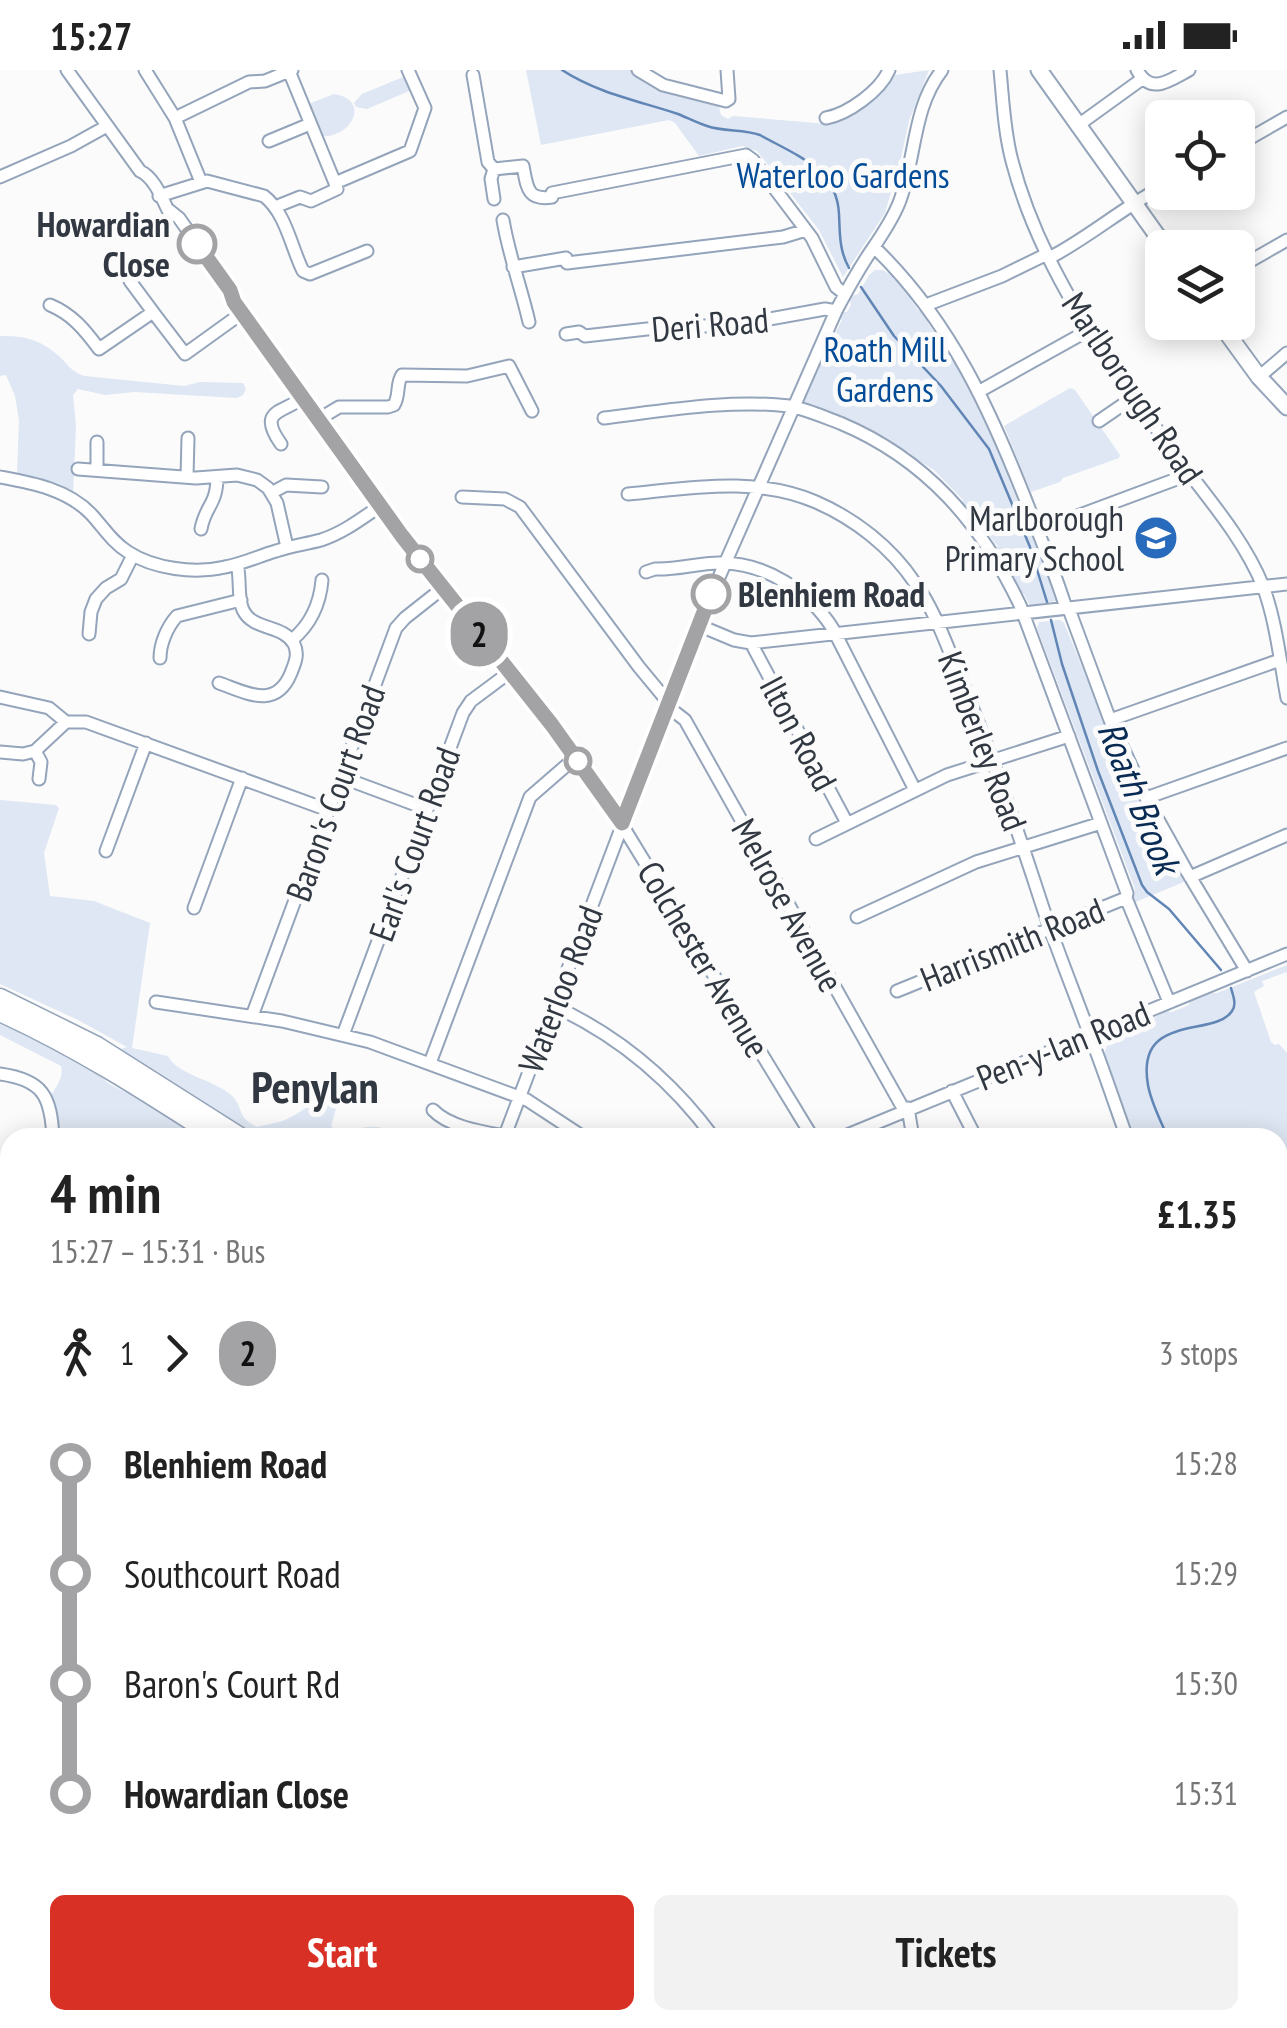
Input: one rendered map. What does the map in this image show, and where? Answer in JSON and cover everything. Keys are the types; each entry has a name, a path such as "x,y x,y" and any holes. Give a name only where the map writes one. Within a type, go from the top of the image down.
{"highway":[{"path":"0,998 97,1046 226,1128"},
{"path":"0,1012 91,1057 202,1128"}],"main road":[{"path":"1040,70 1153,230"},
{"path":"1232,340 1287,407"}],"street":[{"name":"Colchester Avenue","path":"67,70 140,171 140,179 179,218 218,272 242,314 380,506 622,823 807,1128"},
{"path":"145,70 175,118 200,182"},
{"path":"175,118 249,82 264,81 290,70 338,190 310,201 300,197 275,207"},
{"path":"335,183 410,151 425,108 408,70"},
{"path":"638,70 663,86 726,101 728,70"},
{"path":"826,118 862,99 890,70"},
{"name":"Waterloo Road","path":"508,1128 698,625 836,311 900,202 918,123 942,70"},
{"name":"Marlborough Road","path":"1000,70 1011,158 1028,214 1090,330 1228,524 1263,587 1287,698"},
{"path":"1077,126 1140,75 1152,84 1160,84 1189,70"},
{"path":"473,75 488,162 494,169"},
{"path":"1255,135 1287,117"},
{"path":"269,141 310,124"},
{"path":"0,177 107,126"},
{"path":"494,169 523,166 532,194 540,198 746,154 806,230 836,288 846,292"},
{"path":"494,169 494,198"},
{"path":"159,196 200,182 222,183 264,196 275,207 303,272 310,274 366,251"},
{"path":"926,306 1048,256 1145,196"},
{"path":"503,220 529,322"},
{"path":"512,267 783,237 806,230"},
{"path":"1255,258 1287,240"},
{"path":"874,247 948,336 999,432 1110,720 1146,798 1247,971"},
{"path":"130,280 186,354 242,314"},
{"path":"62,295 53,307 81,325 99,349 153,312"},
{"name":"Deri Road","path":"566,334 579,332 585,336 742,324 828,308 836,311"},
{"path":"978,392 1090,330"},
{"path":"1259,377 1287,353"},
{"path":"318,420 339,406 394,405 402,375 430,380 510,366 532,412"},
{"path":"1100,421 1134,397"},
{"path":"282,444 273,430 273,416 303,398"},
{"path":"604,418 710,406 793,407 853,429 909,463 946,493 986,542 1023,613 1128,894 1126,898 1169,1002"},
{"path":"187,477 188,438"},
{"path":"96,470 97,442"},
{"path":"78,470 251,478 263,483 271,493 286,548"},
{"path":"1038,531 1190,474"},
{"path":"0,477 39,484 66,496 87,510 108,537 133,556 186,569 212,570 318,541 343,532 380,506"},
{"path":"200,529 215,500 217,477"},
{"path":"271,493 286,485 322,487"},
{"name":"Kimberley Road","path":"628,494 759,486 814,502 864,530 907,572 937,622 994,760 1123,1128"},
{"name":"Melrose Avenue","path":"462,497 516,503 667,704 685,720 906,1109 911,1128"},
{"path":"89,634 96,599 121,580 133,556"},
{"path":"646,572 725,563 758,570 786,582 811,601 836,634 915,790"},
{"path":"219,683 268,696 288,682 295,664 292,640 250,620 243,610 237,564"},
{"path":"292,640 308,624 321,594 322,580"},
{"path":"698,625 734,640 751,642 1287,584"},
{"name":"Baron's Court Road","path":"252,1016 396,628 443,588"},
{"path":"160,658 160,648 177,616 240,600"},
{"name":"Ilton Road","path":"751,642 847,822"},
{"path":"1110,720 1280,660"},
{"name":"Earl's Court Road","path":"343,1034 467,706 510,672"},
{"path":"0,697 49,708 66,722 86,722 328,810"},
{"path":"0,752 35,751 66,722"},
{"path":"816,839 947,775 1070,736"},
{"path":"106,851 146,743"},
{"path":"1146,798 1287,748"},
{"path":"35,751 41,762 39,779"},
{"path":"430,1064 530,797 576,758"},
{"path":"341,777 427,809"},
{"path":"194,908 242,778"},
{"path":"857,918 976,862 1100,822"},
{"path":"1190,877 1287,835"},
{"name":"Harrismith Road","path":"897,991 1126,898"},
{"name":"Pen-y-lan Road","path":"863,1128 1287,954"},
{"path":"156,1002 343,1034 519,1098 571,1128"},
{"path":"554,1006 612,1038 655,1072 706,1128"},
{"path":"0,1074 29,1081 45,1095 53,1128"},
{"path":"952,1091 971,1128"},
{"path":"432,1110 439,1117 470,1128"}],"green space":[{"name":"Waterloo Gardens","path":"526,70 631,70 661,90 719,107 721,115 728,119 733,116 828,124 861,105 895,75 929,70 909,121 885,213 843,277 819,230 757,151 742,146 699,156 669,120 541,145"},
{"path":"405,77 409,91 367,109 356,107 354,103 362,94"},
{"path":"334,94 352,104 353,118 341,132 320,136 308,109 311,103"},
{"name":"Roath Mill Gardens","path":"875,270 895,274 913,296 911,300 919,311 930,320 935,334 940,333 967,362 965,383 976,402 981,403 999,452 1004,452 1019,505 1024,508 1038,552 1045,560 1042,563 1046,574 1054,580 1056,601 1030,606 995,555 998,546 934,470 889,439 850,420 836,419 824,410 805,406 802,400 822,362 825,345 842,320 837,316 839,312 847,312 851,305 849,297 858,294"},
{"path":"0,336 39,343 85,376 184,386 200,382 243,383 246,389 237,398 134,392 105,395 78,389 73,395 73,496 17,475 19,420 6,375 0,376"},
{"path":"1070,388 1119,458 1031,492 1004,426"},
{"path":"1060,620 1133,791 1184,882 1133,903 1135,889 1037,628 1039,622"},
{"path":"0,800 56,805 59,808 44,853 50,896 94,901 150,923 132,1048 168,1056 180,1068 225,1090 243,1116 257,1127 287,1119 325,1099 338,1102 333,1128 244,1128 123,1052 121,1049 127,1047 0,984"},
{"path":"1287,965 1287,972 1262,981 1264,986 1254,992 1271,1042 1287,1053 1287,1128 1128,1128 1120,1096 1104,1060 1108,1041 1116,1033 1189,1005 1190,996 1198,992 1217,993"},
{"path":"0,1018 89,1066 109,1084 142,1095 192,1128 58,1128 51,1095 61,1078 61,1066 0,1035"}],"waterway":[{"name":"Roath Brook","path":"562,70 604,91 703,125 760,135 812,165 831,185 836,198 842,248 849,268"},
{"name":"Roath Brook","path":"861,287 894,336 941,386 989,449 1030,547 1047,602"},
{"name":"Roath Brook","path":"1051,620 1098,771 1142,885 1169,909 1221,970"},
{"name":"Roath Brook","path":"1164,1128 1148,1085 1147,1062 1153,1046 1179,1031 1223,1019 1234,1006 1231,988"}],"bus line":[{"name":"2","path":"197,244 230,290 234,302 402,536 552,725 622,823 711,594"}],"place":[{"name":"Howardian Close","path":"197,244"},
{"name":"Marlborough Primary School","path":"1156,538"},
{"name":"Blenhiem Road","path":"711,594"}],"district":[{"name":"Penylan","path":"315,1086"}]}
